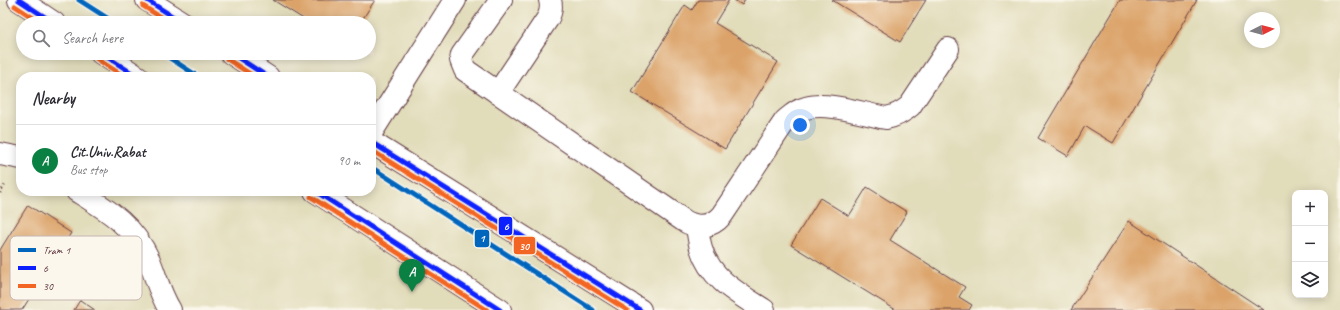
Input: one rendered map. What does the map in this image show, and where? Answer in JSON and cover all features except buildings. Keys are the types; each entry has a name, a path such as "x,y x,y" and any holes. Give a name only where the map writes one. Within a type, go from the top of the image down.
{"street":[{"path":"19,0 43,16"},
{"path":"147,0 173,16"},
{"path":"376,125 455,0"},
{"path":"501,0 462,55 461,60 465,70 683,220 697,226 709,225 719,219 785,121 794,113 805,108 818,106 886,118 903,113 910,106 948,49"},
{"path":"498,93 551,12 552,6 550,0"},
{"path":"112,60 130,72"},
{"path":"242,60 260,72"},
{"path":"376,145 640,310"},
{"path":"0,154 16,157"},
{"path":"84,196 122,221 135,236"},
{"path":"323,196 500,310"},
{"path":"697,226 701,249 717,276 728,287 764,310"},
{"path":"142,248 149,260 164,301 170,310"}],"shaded area":[{"path":"0,0 1340,0 1340,310 0,310"}],"tram line":[{"name":"1","path":"79,0 104,16"},
{"name":"1","path":"173,60 191,72"},
{"name":"1","path":"376,170 593,310"}],"transit line":[{"name":"6","path":"19,0 43,16"},
{"name":"6","path":"147,0 172,16"},
{"name":"30","path":"15,6 30,16"},
{"name":"30","path":"143,6 159,16"},
{"name":"30","path":"99,60 117,72"},
{"name":"6","path":"112,60 130,72"},
{"name":"30","path":"229,60 247,72"},
{"name":"6","path":"242,60 260,72"},
{"name":"6","path":"376,145 640,310"},
{"name":"30","path":"376,153 627,310"},
{"name":"6","path":"323,196 500,310"},
{"name":"30","path":"311,197 487,310"}],"place":[{"name":"Cit.Univ.Rabat","path":"412,292"}]}
